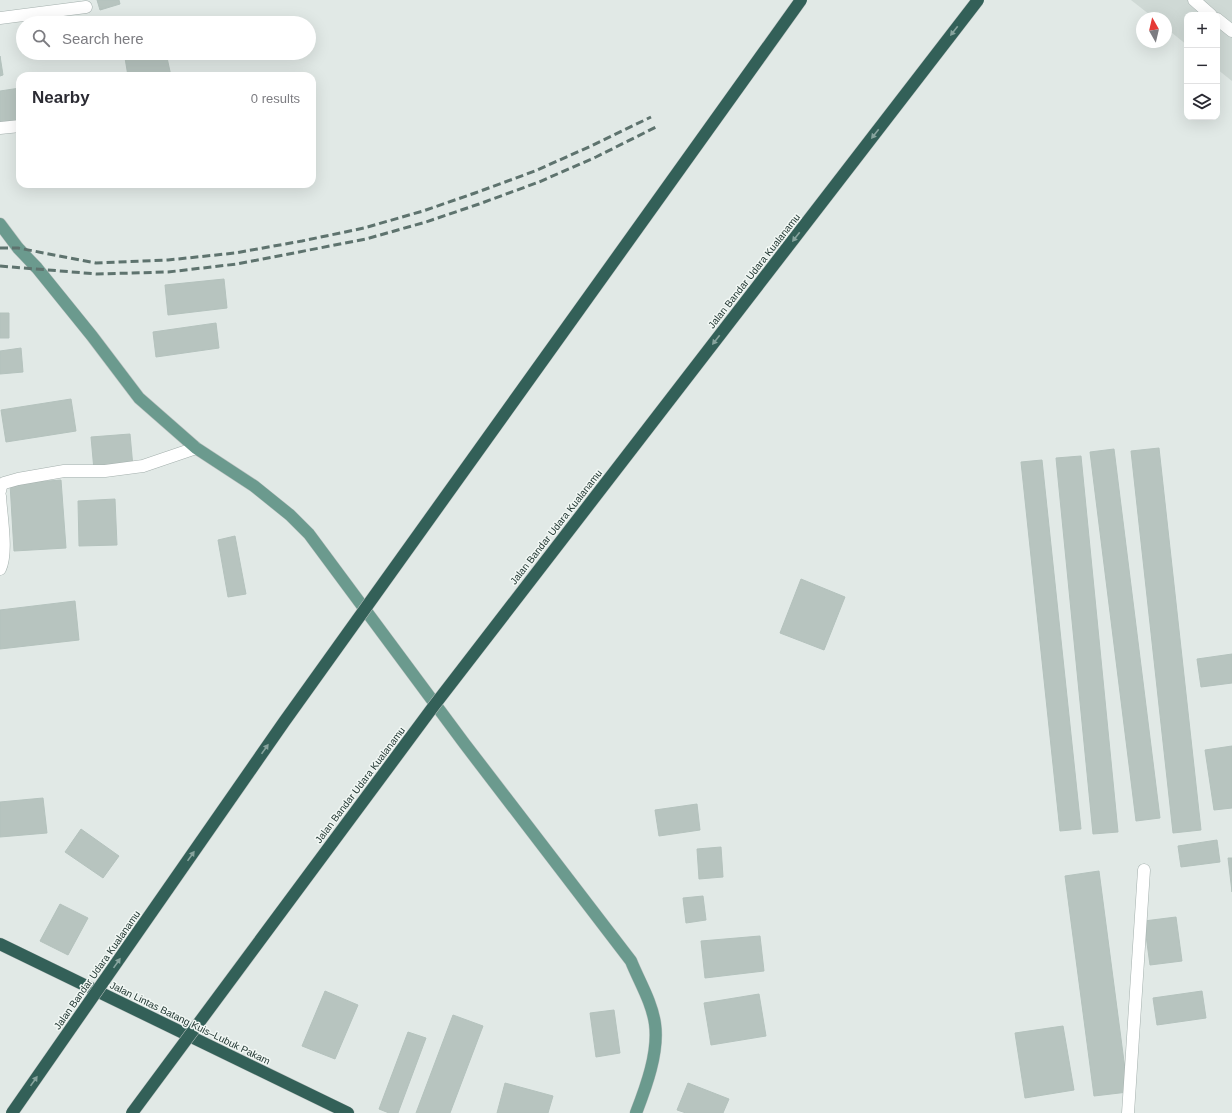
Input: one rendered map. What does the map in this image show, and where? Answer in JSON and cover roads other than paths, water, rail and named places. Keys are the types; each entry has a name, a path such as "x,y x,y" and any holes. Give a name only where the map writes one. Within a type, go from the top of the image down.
{"highway":[{"name":"Jalan Bandar Udara Kualanamu","path":"12,1113 288,715 801,0"},
{"name":"Jalan Bandar Udara Kualanamu","path":"132,1113 432,707 978,0"},
{"name":"Jalan Lintas Batang Kuis–Lubuk Pakam","path":"0,944 348,1113"}],"main road":[{"path":"0,224 18,248 37,268 92,336 139,398 196,448 254,486 290,515 309,534 464,743 630,961 649,1002 655,1022 657,1040 647,1085 636,1113"}],"street":[{"path":"1194,0 1208,12"},
{"path":"0,18 86,7"},
{"path":"1220,21 1232,31"},
{"path":"0,128 16,126"},
{"path":"0,491 0,486 4,483 18,479 64,471 105,471 143,466 196,448"},
{"path":"0,496 4,543 1,566"},
{"path":"1128,1113 1144,870"}],"railway":[{"path":"0,248 18,248 96,263 168,260 235,253 302,241 364,228 423,211 475,193 535,171 651,117"},
{"path":"0,266 97,274 168,272 237,264 366,239 426,222 539,182 596,157 656,127"}]}
